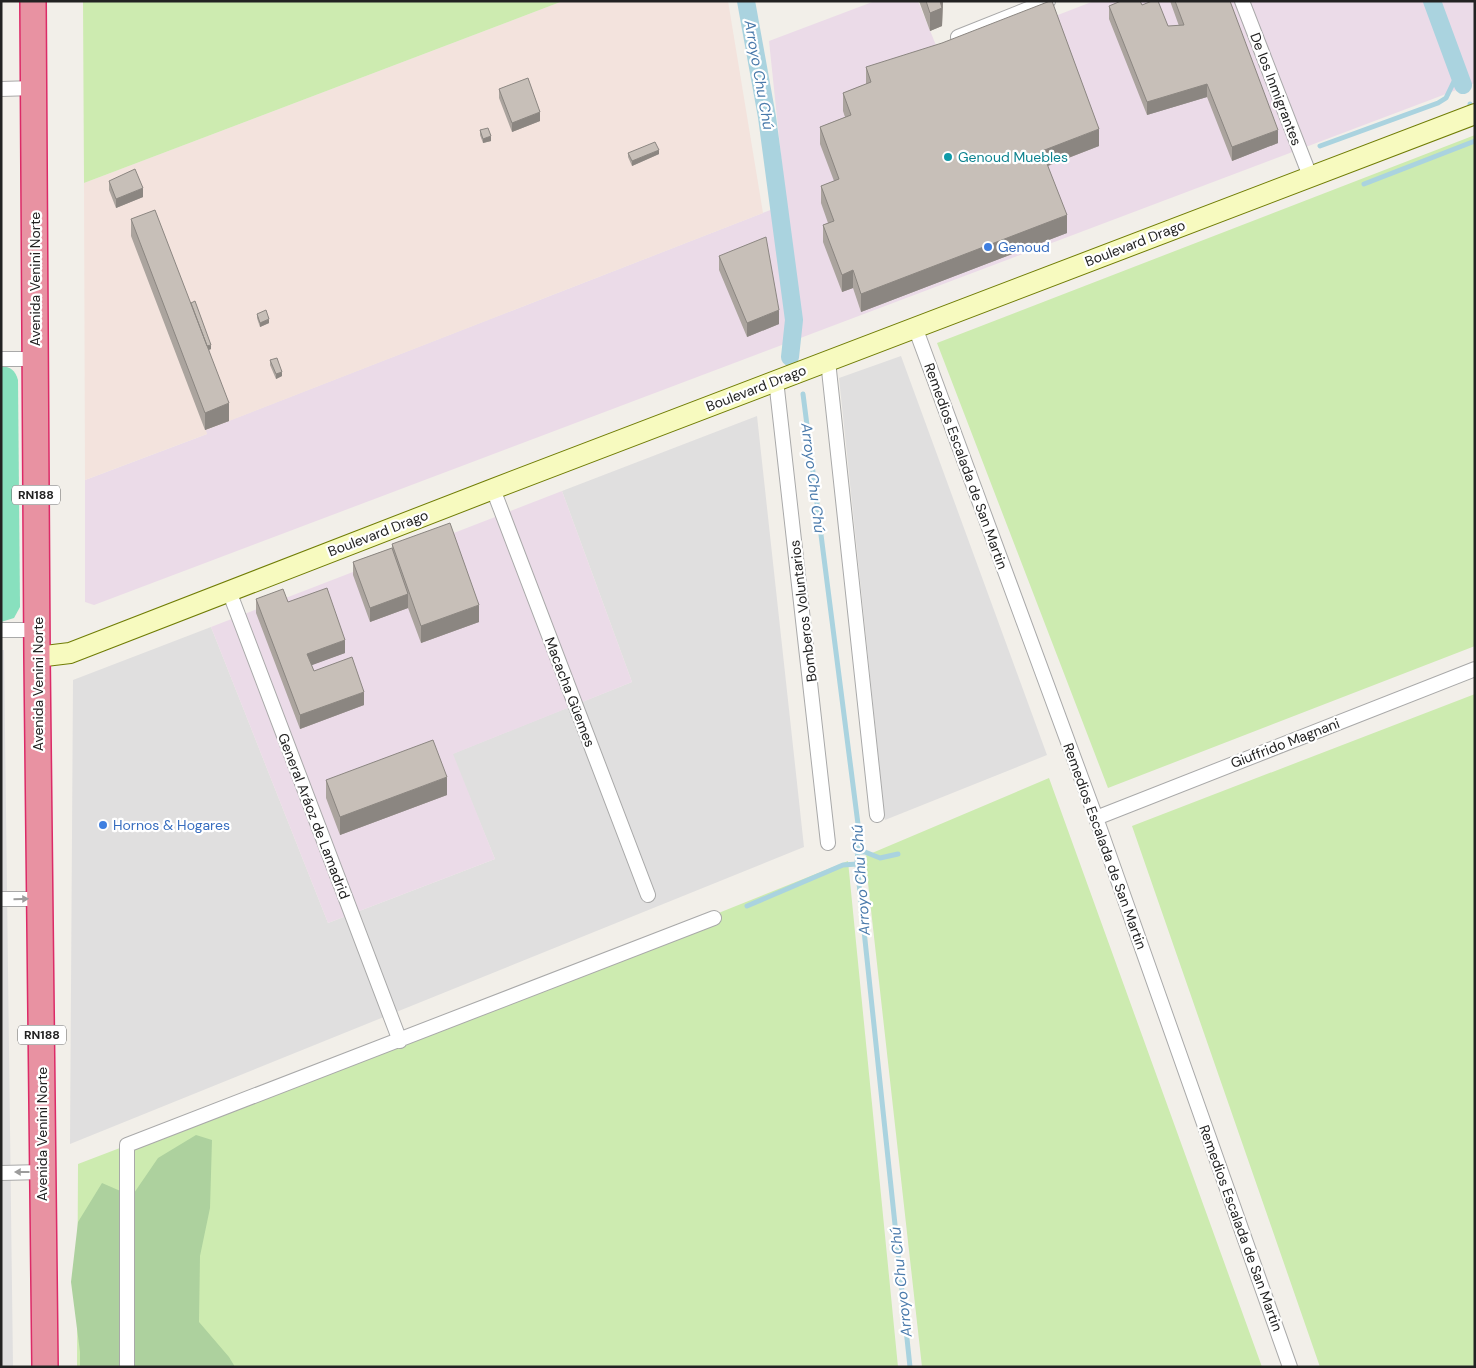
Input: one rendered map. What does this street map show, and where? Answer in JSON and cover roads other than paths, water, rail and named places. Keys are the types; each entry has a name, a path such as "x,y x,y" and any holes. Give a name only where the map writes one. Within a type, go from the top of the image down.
{"highway":[{"name":"Avenida Venini Norte","path":"33,1 44,1367"}],"main road":[{"name":"Boulevard Drago","path":"37,658 70,653 779,379 1475,114"}],"street":[{"path":"958,36 1048,1"},
{"name":"De los Inmigrantes","path":"1242,1 1310,176"},
{"path":"1,89 34,88"},
{"name":"Remedios Escalada de San Martin","path":"915,327 1096,818 1290,1367"},
{"path":"1,359 36,359"},
{"path":"821,364 877,815"},
{"name":"Bomberos Voluntarios","path":"779,379 828,843"},
{"name":"Macacha Güemes","path":"493,489 648,895"},
{"name":"General Aráoz de Lamadrid","path":"229,591 400,1041"},
{"path":"1,630 37,630"},
{"name":"Giuffrido Magnani","path":"1096,818 1475,669"},
{"path":"1,899 40,898"},
{"path":"127,1367 126,1145 400,1041 714,918"},
{"path":"1,1173 43,1172"}],"waterway":[{"name":"Arroyo Chu Chú","path":"746,1 767,117 794,320 790,357"},
{"path":"1432,1 1463,85"},
{"path":"1320,146 1438,103 1446,98 1458,73"},
{"path":"1364,184 1475,141"},
{"name":"Arroyo Chu Chú","path":"803,394 859,832 857,864 910,1367"},
{"path":"857,852 865,852 880,858 898,854"},
{"path":"747,906 843,865 857,864"}],"place":[{"name":"Genoud Muebles","path":"948,157"},
{"name":"Genoud","path":"988,247"},
{"name":"Hornos & Hogares","path":"103,825"}]}
